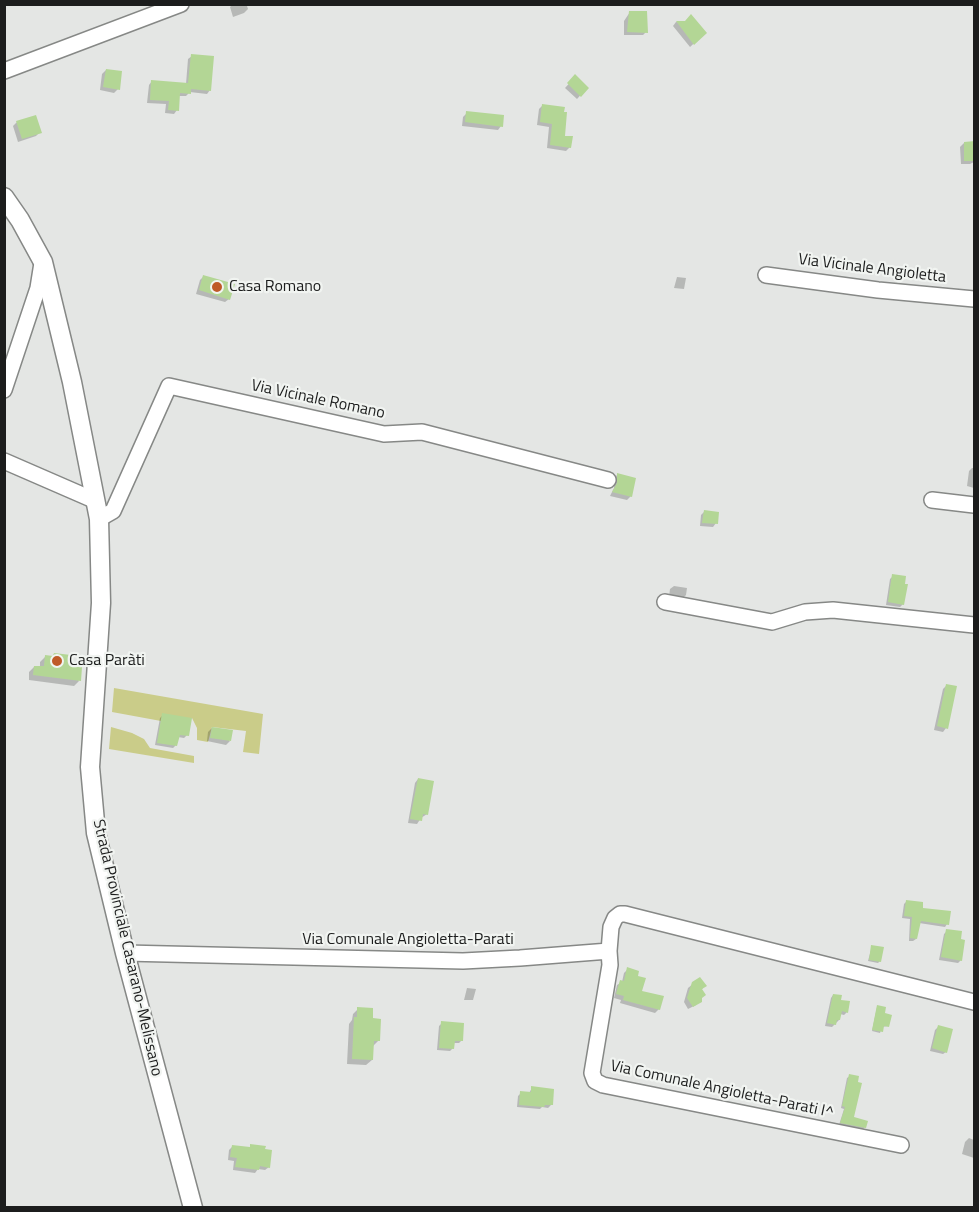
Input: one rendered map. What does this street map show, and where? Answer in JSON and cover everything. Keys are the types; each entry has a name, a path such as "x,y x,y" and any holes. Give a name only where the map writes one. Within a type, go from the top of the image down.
{"main road":[{"name":"Strada Provinciale Casarano-Melissano","path":"4,197 20,220 43,262 72,382 97,510 101,603 90,767 96,833 125,953 193,1208"}],"street":[{"path":"4,71 181,4"},
{"path":"4,390 38,288 43,262"},
{"name":"Via Vicinale Angioletta","path":"766,275 878,290 975,299"},
{"name":"Via Vicinale Romano","path":"97,510 113,512 169,386 384,434 422,432 608,480"},
{"path":"4,460 97,510"},
{"path":"932,500 975,505"},
{"path":"665,602 772,622 805,612 833,610 975,625"},
{"path":"609,951 611,927 615,918 620,914 625,914 975,1002"},
{"name":"Via Comunale Angioletta-Parati","path":"125,953 463,961 609,951"},
{"name":"Via Comunale Angioletta-Parati I^","path":"609,951 610,965 592,1073 595,1081 603,1085 901,1145"}],"green space":[{"path":"114,688 263,714 259,754 243,752 246,731 212,727 208,742 197,740 197,728 192,718 161,721 112,712"},
{"path":"111,727 144,739 150,748 194,756 194,763 109,749"}],"building":[{"path":"629,11 647,11 648,33 627,32"},
{"path":"691,14 707,33 694,45 676,21 685,21"},
{"path":"191,54 214,56 211,91 191,89 191,94 180,93 179,111 168,110 169,101 150,100 151,80 188,83"},
{"path":"106,69 122,71 120,90 103,87"},
{"path":"575,74 589,88 581,97 567,83"},
{"path":"542,104 565,107 564,112 567,112 565,136 573,136 571,148 550,145 552,124 540,122"},
{"path":"466,111 504,115 503,127 465,122"},
{"path":"36,115 42,133 22,139 16,121"},
{"path":"975,141 975,161 964,161 964,142"},
{"name":"Casa Romano","path":"203,275 235,284 230,300 199,290"},
{"path":"617,473 636,478 632,497 612,492 617,483"},
{"path":"704,510 719,512 718,524 702,523"},
{"path":"892,574 906,576 905,584 908,584 904,605 888,602"},
{"name":"Casa Paràti","path":"54,653 71,655 70,666 82,667 81,681 33,675 34,666 44,666 45,655 53,656"},
{"path":"946,684 957,686 948,729 937,726"},
{"path":"162,713 192,718 189,736 180,735 177,746 157,743"},
{"path":"212,727 233,730 231,741 210,738"},
{"path":"418,778 434,781 428,815 423,814 422,821 410,819"},
{"path":"906,900 923,902 923,908 951,911 949,925 921,921 917,939 910,938 912,917 904,916"},
{"path":"946,929 962,931 961,939 965,940 962,961 941,957"},
{"path":"871,945 884,947 881,962 869,960"},
{"path":"627,967 639,971 638,976 646,978 642,991 664,996 660,1010 623,1000 624,996 616,994 620,980 624,981"},
{"path":"700,977 707,986 702,989 706,995 702,998 702,1002 693,1007 687,998 692,982"},
{"path":"833,994 842,995 841,1000 850,1001 848,1013 842,1011 836,1025 827,1023"},
{"path":"877,1005 886,1007 885,1013 892,1015 889,1027 884,1026 883,1032 872,1030"},
{"path":"357,1007 373,1008 373,1018 381,1019 380,1041 374,1041 373,1060 352,1059 354,1017 357,1017"},
{"path":"441,1021 464,1023 463,1041 455,1041 454,1049 439,1048"},
{"path":"938,1025 953,1029 947,1053 932,1048"},
{"path":"849,1074 859,1076 858,1082 862,1083 854,1117 868,1121 866,1128 840,1123 845,1107 842,1106"},
{"path":"531,1086 554,1089 553,1105 544,1107 519,1105 520,1091 531,1092"},
{"path":"250,1144 266,1146 265,1149 272,1150 270,1168 260,1166 259,1170 235,1167 237,1158 230,1157 232,1145 250,1147"}],"place":[{"name":"Casa Romano","path":"217,287"},
{"name":"Casa Paràti","path":"57,661"}]}
